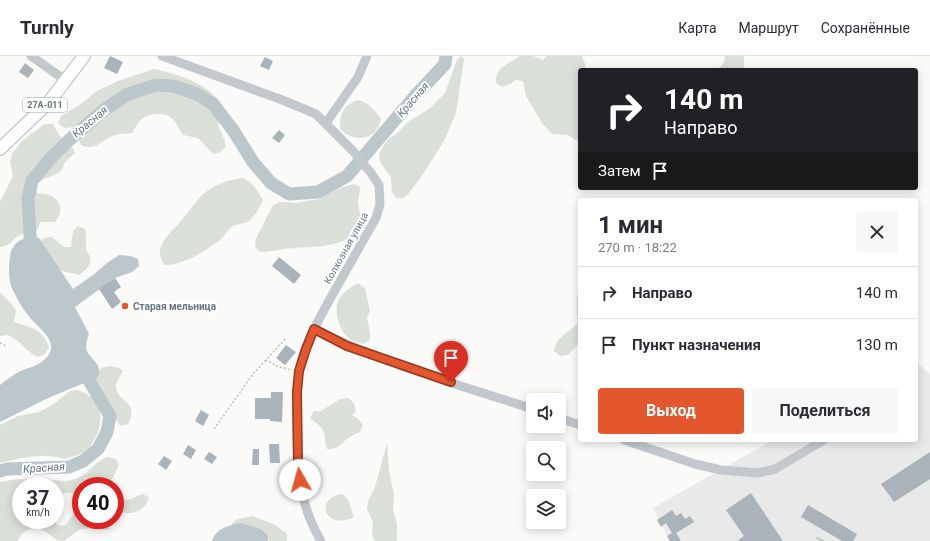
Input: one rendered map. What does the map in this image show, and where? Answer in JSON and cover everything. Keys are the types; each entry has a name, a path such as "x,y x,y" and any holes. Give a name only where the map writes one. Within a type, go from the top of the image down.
{"main road":[{"name":"27А-011","path":"0,149 48,102 84,56"}],"street":[{"path":"31,56 65,80"},
{"name":"Колхозная улица","path":"162,56 285,101 316,114 353,151 371,173 378,185 380,204 376,218 317,322 299,371 297,392 298,465 302,495 311,524 321,541"},
{"path":"326,123 358,77 367,56"},
{"path":"314,329 347,346 410,369 526,407"},
{"path":"566,420 578,424"},
{"path":"630,442 695,464 721,470 758,473 775,469 821,442"}],"path":[{"path":"214,429 253,374 285,339"},
{"path":"0,342 6,346"},
{"path":"266,360 279,367 299,371"}],"shaded area":[{"path":"461,56 464,59 456,113 444,141 409,193 403,198 396,198 392,192 391,177 382,165 379,158 380,151 388,139 395,135 409,121 429,109 445,93 457,60"},
{"path":"520,56 533,56 543,60 546,56 582,56 585,68 578,68 578,141 567,135 552,134 542,123 526,96 523,81 516,80 502,87 496,83 498,73 503,66"},
{"path":"725,56 744,56 744,68 720,68 724,62"},
{"path":"154,69 190,80 202,86 212,94 219,103 222,113 218,125 226,147 220,152 213,154 198,138 183,135 174,121 169,116 164,114 149,115 139,122 132,133 120,134 111,137 91,147 81,145 78,137 84,133 87,126 64,128 58,123 61,116 81,104 97,91 118,81"},
{"path":"358,100 369,105 381,119 375,132 365,138 352,137 340,129 343,110 349,104"},
{"path":"45,124 53,124 60,136 70,145 75,153 65,162 62,170 42,180 36,185 37,193 51,196 59,203 59,216 55,222 40,222 38,229 22,234 10,244 0,247 0,202 13,176 10,162 12,154 21,142"},
{"path":"243,178 257,190 263,200 254,216 248,222 231,227 220,240 194,257 180,263 165,265 160,255 163,243 199,198 208,190 217,185"},
{"path":"354,184 360,187 358,204 361,222 357,230 351,236 343,241 324,246 293,248 266,252 260,252 255,247 256,239 273,205 280,202 296,203 319,199 339,188"},
{"path":"78,226 85,229 86,249 90,256 88,268 79,275 59,269 50,259 40,243 44,238 52,237 64,247 71,247 73,231"},
{"path":"30,235 39,238 73,289 119,255 131,256 138,259 139,266 132,272 115,278 75,307 89,334 86,342 86,349 98,365 98,377 46,399 0,422 0,385 15,374 35,366 44,360 50,352 51,347 49,338 29,317 20,304 13,291 10,280 9,265 12,249 16,243"},
{"path":"358,283 365,288 370,311 367,318 370,340 363,344 354,341 345,335 337,316 337,304 339,299 346,291"},
{"path":"0,293 16,310 14,322 36,330 43,336 49,347 45,354 38,357 12,337 8,335 0,336"},
{"path":"578,293 578,344 568,355 560,356 554,351 555,346 563,336 577,324"},
{"path":"918,364 930,374 930,541 670,541 653,508 769,442 918,442"},
{"path":"109,366 123,370 116,385 119,395 130,406 131,416 128,424 120,426 97,388 95,373 101,368"},
{"path":"77,390 93,399 100,413 99,429 89,448 79,454 64,459 41,456 0,463 0,425 18,416 39,412 52,405 70,391"},
{"path":"348,398 354,403 356,411 352,415 363,425 360,432 353,435 339,446 327,449 323,431 310,418 314,411 321,411 340,399"},
{"path":"387,443 389,471 394,494 393,509 397,524 397,541 376,541 373,538 373,522 367,509 368,501 375,487"},
{"path":"108,457 116,459 119,466 113,477 80,477 82,476 103,459"},
{"path":"12,480 12,529 30,529 26,531 17,541 0,541 0,482"},
{"path":"72,480 72,493 64,494 64,481"},
{"path":"142,494 149,497 144,507 140,510 124,512 124,500 128,500"},
{"path":"342,494 348,499 354,517 345,520 337,520 327,513 325,508 327,502 333,497"},
{"path":"253,516 275,525 287,534 287,541 270,541 262,536 232,531 232,523 238,519"},
{"path":"72,517 72,529 81,529 62,541 55,539 40,529 64,529 64,526"},
{"path":"242,523 260,529 267,534 268,541 212,541 220,530 228,526"}],"building":[{"path":"110,56 123,62 117,74 104,68"},
{"path":"265,57 273,61 269,70 260,66"},
{"path":"25,63 34,70 28,78 19,72"},
{"path":"279,130 285,135 279,143 272,138"},
{"path":"279,257 301,275 294,284 272,266"},
{"path":"115,278 121,287 114,292 121,302 112,309 99,289"},
{"path":"286,345 296,352 285,365 276,358"},
{"path":"271,392 283,392 282,422 270,421 270,419 255,419 255,398 271,398"},
{"path":"201,410 209,415 203,426 195,421"},
{"path":"269,444 279,444 280,463 270,463"},
{"path":"188,445 196,450 191,459 183,454"},
{"path":"253,449 259,449 259,465 252,465"},
{"path":"209,452 217,457 212,464 204,459"},
{"path":"930,452 930,479 894,502 881,484"},
{"path":"164,456 172,461 166,470 158,464"},
{"path":"751,493 783,541 737,541 744,536 726,510"},
{"path":"808,505 857,534 853,541 842,541 801,517"},
{"path":"672,510 676,516 681,513 685,519 690,516 694,522 676,533 681,541 670,541 667,536 672,533 666,523 661,527 657,520"}],"waterway":[{"name":"Красная","path":"31,253 28,198 32,181 49,160 68,141 104,110 128,94 156,85 173,86 197,94 213,104 233,130 253,162 271,183 289,194 318,192 347,176 416,95 445,64 446,56"},
{"name":"Красная","path":"0,471 7,469 69,467 83,461 98,449 107,432 110,416 81,367"},
{"path":"817,538 823,541"}],"place":[{"name":"Старая мельница","path":"125,306"}],"route":[{"path":"300,480 298,465 297,392 299,371 314,329 347,346 451,382"}]}
